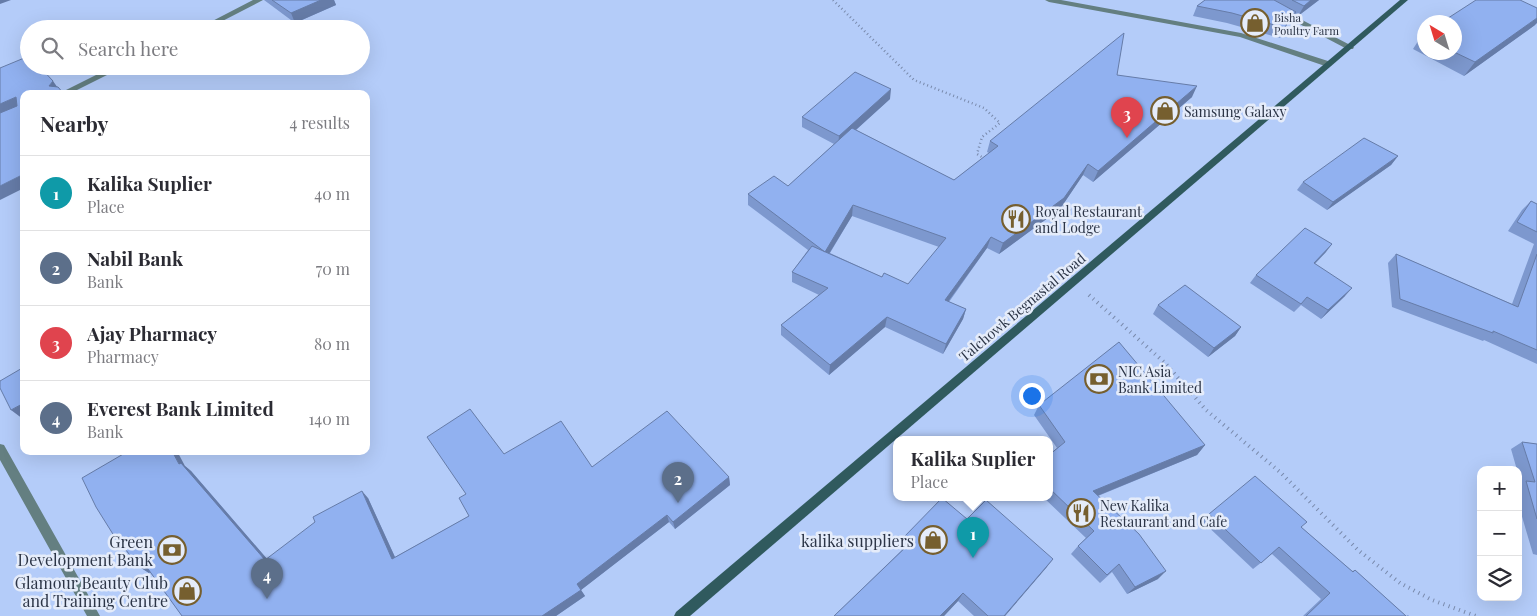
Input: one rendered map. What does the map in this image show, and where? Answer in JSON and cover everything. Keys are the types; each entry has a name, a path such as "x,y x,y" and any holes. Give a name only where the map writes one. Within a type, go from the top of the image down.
{"main road":[{"name":"Talchowk Begnastal Road","path":"680,616 1404,0"}],"street":[{"path":"219,20 259,0"},
{"path":"1049,0 1241,35 1328,64"},
{"path":"1258,0 1350,47"},
{"path":"70,90 102,75"},
{"path":"0,449 94,616"}],"path":[{"path":"833,0 914,80 984,108 997,119 1000,123 982,137 977,154 993,163"},
{"path":"1054,199 1118,245"},
{"path":"1073,281 1165,363 1206,410 1280,472 1358,550 1400,583 1432,600 1476,616"}],"building":[{"path":"272,0 321,0 291,13"},
{"path":"1205,0 1274,0 1296,12 1290,16 1285,28 1232,13 1197,6"},
{"path":"1292,0 1311,0 1304,6"},
{"path":"1476,0 1520,0 1537,8 1537,18 1475,62 1462,56 1462,15 1453,15"},
{"path":"1124,33 1117,75 1197,86 1098,171 1088,164 1064,198 1003,243 991,237 945,300 966,309 946,344 887,317 830,365 781,325 828,288 792,272 812,246 824,251 748,194 774,176 788,186 852,128 954,180 998,146 990,141","holes":["853,205 946,238 908,284 884,273 882,277 825,252"]},
{"path":"20,60 20,75 47,75 53,81 49,86 58,87 61,90 20,90 20,176 0,186 0,113 17,106 16,97 0,104 0,68"},
{"path":"855,72 891,89 839,136 802,117"},
{"path":"1364,138 1398,156 1333,202 1303,182"},
{"path":"1531,201 1537,204 1537,232 1517,222"},
{"path":"1305,228 1332,244 1314,263 1352,288 1328,310 1307,297 1301,304 1256,275"},
{"path":"1396,254 1518,307 1537,254 1537,350 1493,331 1493,333 1400,299"},
{"path":"1185,285 1241,327 1214,348 1158,305"},
{"path":"1119,342 1205,445 1093,491 1139,534 1166,571 1135,587 1119,564 1107,575 1078,546 1094,531 1053,492 1053,452 1065,442 1039,405"},
{"path":"20,369 20,405 11,410 0,388 0,381"},
{"path":"470,409 504,454 561,421 592,467 667,411 729,477 673,522 667,515 577,584 581,590 542,616 182,616 143,562 138,566 116,539 96,507 82,478 122,455 174,455 179,464 181,463 265,560 315,522 313,517 362,491 392,559 469,516 459,498 466,494 427,437"},
{"path":"1522,442 1537,444 1537,519 1526,481 1535,482"},
{"path":"1255,476 1307,522 1301,527 1353,572 1355,570 1406,616 1306,616 1330,593 1279,547 1261,563 1209,514"},
{"path":"939,501 946,501 967,519 987,501 1053,559 1004,616 988,616 963,593 940,616 834,616 909,544 903,538"}],"place":[{"name":"Bisha Poultry Farm","path":"1255,23"},
{"name":"Samsung Galaxy","path":"1165,111"},
{"name":"Ajay Pharmacy","path":"1127,138"},
{"name":"Royal Restaurant and Lodge","path":"1016,219"},
{"name":"NIC Asia Bank Limited","path":"1099,379"},
{"name":"Nabil Bank","path":"678,503"},
{"name":"New Kalika Restaurant and Cafe","path":"1081,513"},
{"name":"kalika suppliers","path":"933,540"},
{"name":"Green Development Bank","path":"172,550"},
{"name":"Kalika Suplier","path":"973,558"},
{"name":"Glamour Beauty Club and Training Centre","path":"187,591"},
{"name":"Everest Bank Limited","path":"267,599"}]}
